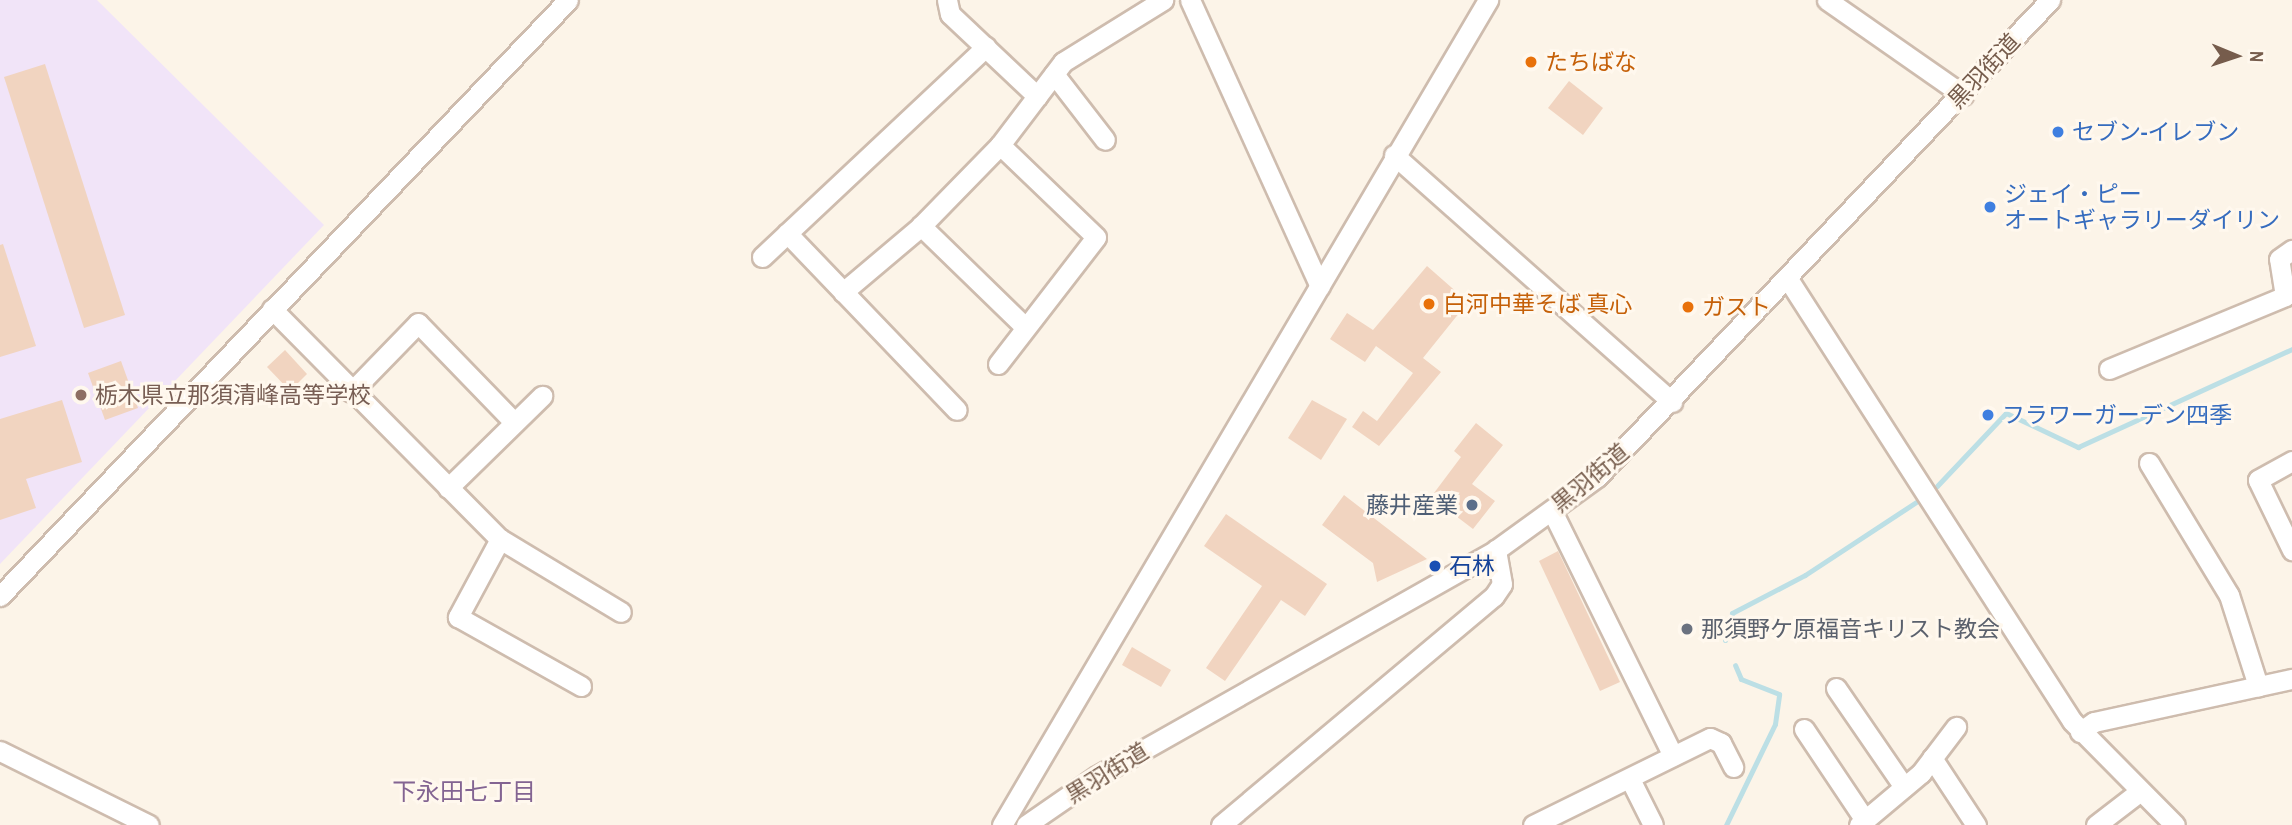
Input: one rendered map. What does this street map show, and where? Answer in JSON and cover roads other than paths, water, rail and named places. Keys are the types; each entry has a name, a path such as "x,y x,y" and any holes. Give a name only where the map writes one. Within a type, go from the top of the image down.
{"street":[{"path":"0,596 568,0"},
{"path":"947,0 950,14 1037,96"},
{"path":"843,292 920,226 1000,145 1054,74 1163,0"},
{"path":"1190,0 1320,286"},
{"path":"1002,825 1320,286 1394,155 1488,0"},
{"path":"1827,0 1962,95"},
{"name":"黒羽街道","path":"1026,825 1097,776 1496,550 1552,511 1672,402 2050,0"},
{"path":"762,257 986,47"},
{"path":"1054,74 1105,140"},
{"path":"998,364 1024,326 1096,237 1000,145"},
{"path":"1394,155 1672,402"},
{"path":"920,226 1024,326"},
{"path":"788,233 957,410"},
{"path":"2109,369 2285,296 2279,259 2292,250"},
{"path":"1788,279 2080,732 2175,825"},
{"path":"272,309 351,392 500,539 621,612"},
{"path":"351,392 418,323 514,422"},
{"path":"448,488 542,396"},
{"path":"2292,461 2258,480 2292,550"},
{"path":"2149,463 2229,595 2258,686"},
{"path":"1552,511 1673,756"},
{"path":"500,539 458,617 581,686"},
{"path":"1221,825 1494,596 1502,584 1496,550"},
{"path":"2080,732 2094,722 2292,679"},
{"path":"1836,688 1904,787"},
{"path":"1804,729 1862,822 1904,787 1932,758 1956,727"},
{"path":"1539,824 1673,756 1716,739 1733,767"},
{"path":"0,751 140,823"},
{"path":"1932,758 1976,825"},
{"path":"1630,779 1653,825"},
{"path":"2096,825 2139,792"}],"waterway":[{"path":"1937,486 2006,413 2078,447 2292,349"},
{"path":"1725,640 1732,613 1805,575 1916,502"},
{"path":"1726,825 1775,724 1779,694 1741,679 1735,665"}],"place":[{"name":"たちばな","path":"1531,62"},
{"name":"セブン-イレブン","path":"2058,132"},
{"name":"ジェイ・ピー オートギャラリーダイリン","path":"1990,207"},
{"name":"白河中華そば 真心","path":"1429,304"},
{"name":"ガスト","path":"1688,307"},
{"name":"栃木県立那須清峰高等学校","path":"81,395"},
{"name":"フラワーガーデン四季","path":"1988,415"},
{"name":"藤井産業","path":"1472,505"},
{"name":"石林","path":"1435,566"},
{"name":"那須野ケ原福音キリスト教会","path":"1687,629"}],"district":[{"name":"下永田七丁目","path":"464,792"}]}
